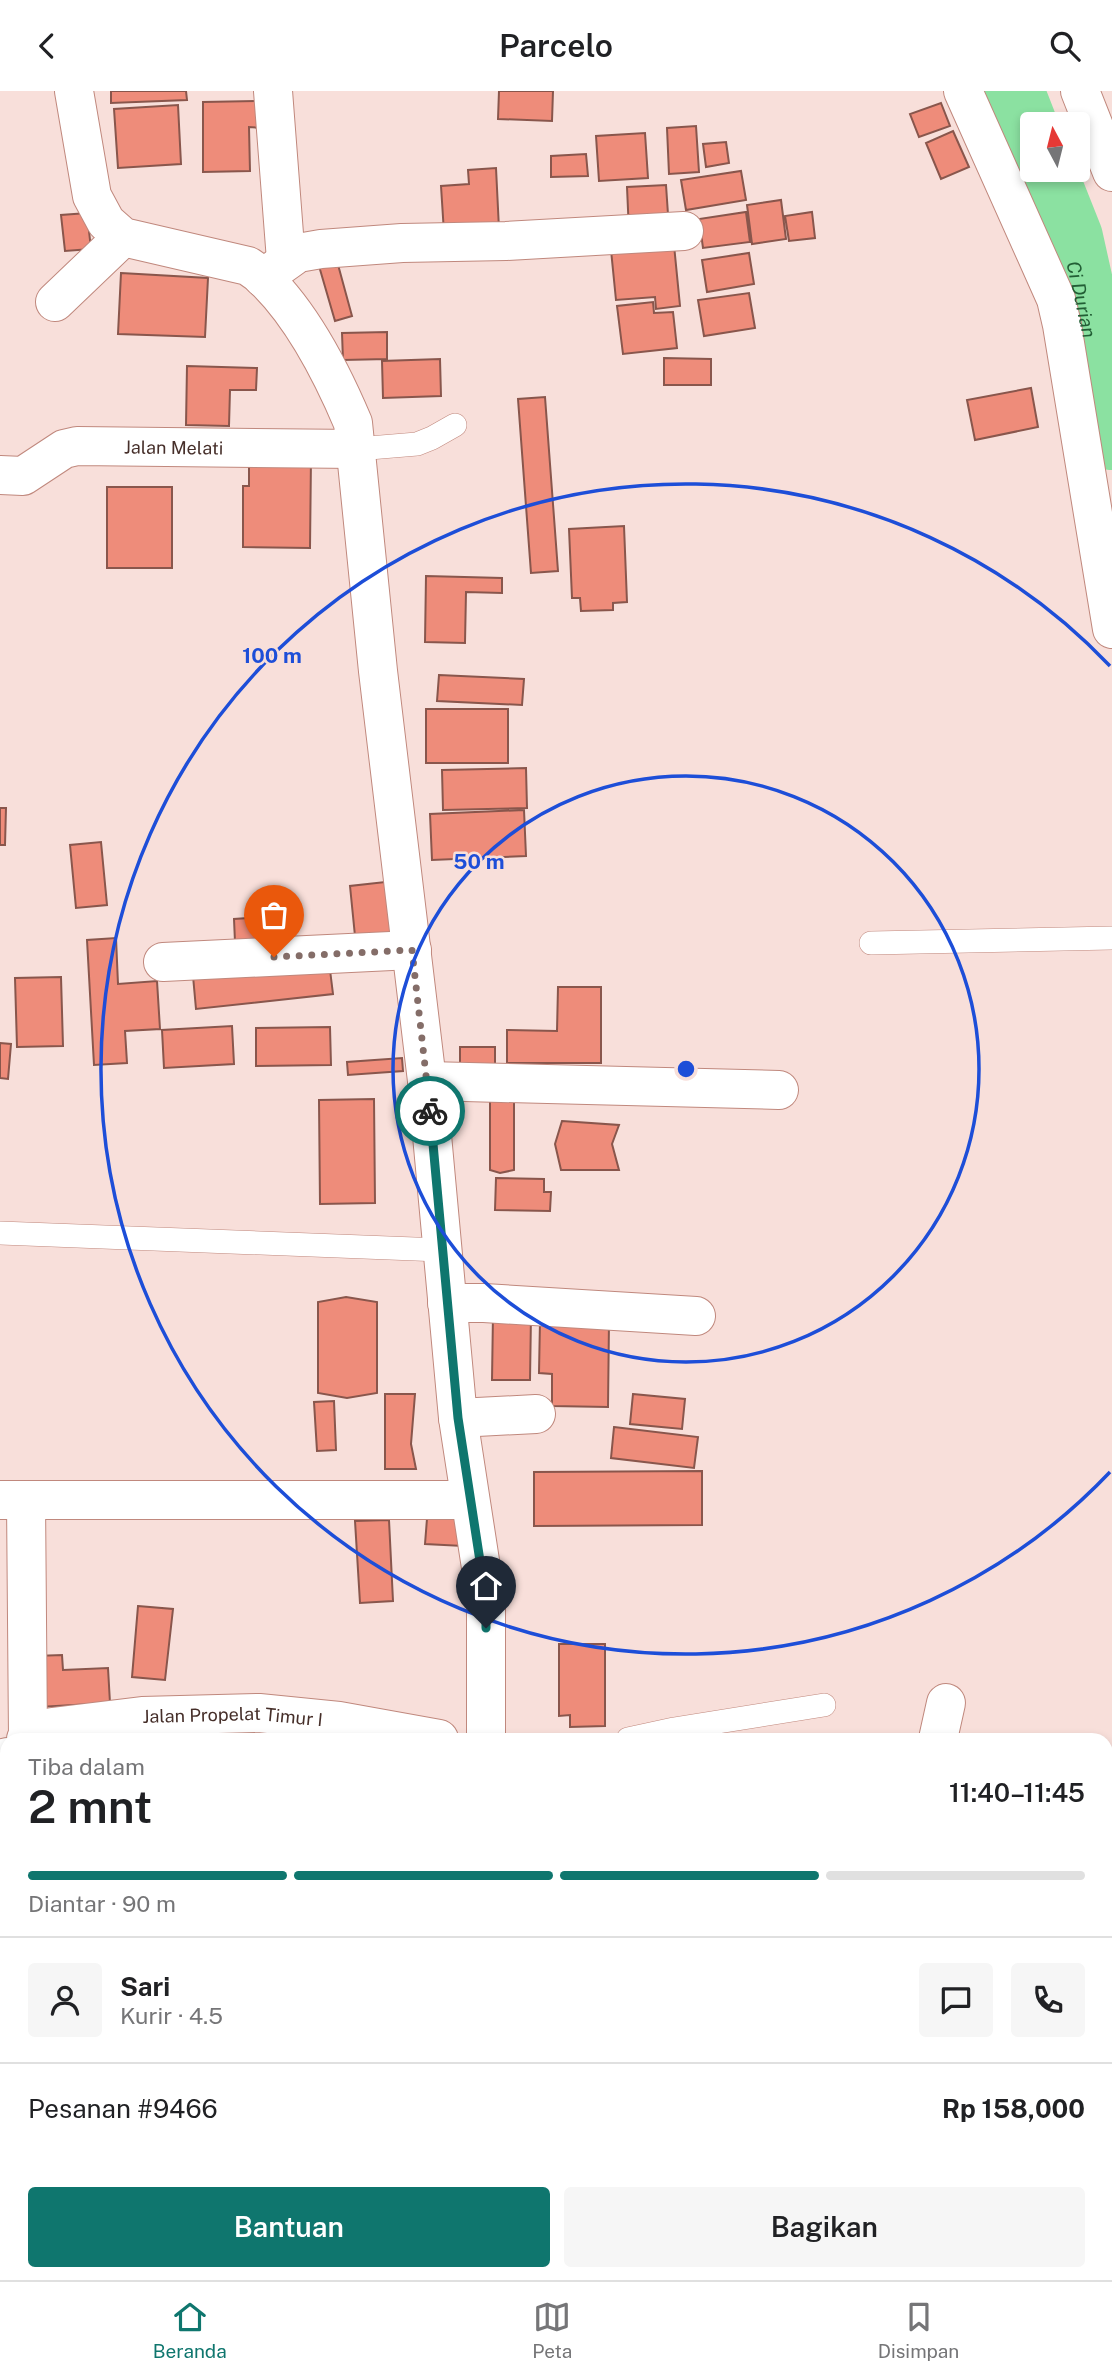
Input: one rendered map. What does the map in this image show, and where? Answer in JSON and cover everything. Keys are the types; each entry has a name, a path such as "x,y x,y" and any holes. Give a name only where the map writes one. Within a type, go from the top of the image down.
{"street":[{"path":"74,91 92,196 106,222 123,237 248,266 275,269 298,253 402,243 506,241 684,231"},
{"path":"273,91 275,269 349,413 357,449 378,671 427,1081 458,1418 486,1600 486,1733"},
{"path":"963,91 1056,299 1112,629"},
{"path":"1080,91 1112,171"},
{"path":"55,302 123,237"},
{"name":"Jalan Melati","path":"0,475 23,476 64,449 77,446 357,449"},
{"path":"163,963 412,950"},
{"path":"427,1081 779,1090"},
{"path":"447,1303 696,1316"},
{"path":"458,1418 536,1413"},
{"path":"20,1733 13,1500 470,1500"},
{"name":"Jalan Propelat Timur I","path":"41,1733 52,1727 126,1718 259,1713 339,1721 406,1733"}],"lane":[{"path":"357,449 417,444 455,425"},
{"path":"871,943 1112,938"},
{"path":"0,1233 442,1250"},
{"path":"656,1733 824,1705"}],"building":[{"path":"111,91 186,91 187,100 111,103"},
{"path":"499,91 553,91 552,121 498,119"},
{"path":"262,101 262,128 249,127 250,171 203,172 203,102"},
{"path":"941,103 950,126 919,137 910,114"},
{"path":"178,105 181,164 118,168 114,109"},
{"path":"696,126 699,172 669,174 667,128"},
{"path":"953,131 969,167 941,179 926,143"},
{"path":"645,133 648,178 599,181 596,136"},
{"path":"726,142 729,163 706,167 703,144"},
{"path":"586,154 588,176 551,177 551,156"},
{"path":"496,168 499,229 444,233 441,186 469,184 468,170"},
{"path":"741,171 746,200 686,210 681,180"},
{"path":"666,185 669,229 629,232 627,187"},
{"path":"781,200 786,239 752,244 747,205"},
{"path":"746,212 750,242 703,248 699,219"},
{"path":"812,212 815,238 789,241 785,216"},
{"path":"87,213 91,249 65,251 61,215"},
{"path":"674,245 680,306 656,309 655,297 616,300 611,250"},
{"path":"749,253 754,284 707,292 702,260"},
{"path":"337,261 352,316 335,321 319,266"},
{"path":"121,273 208,278 205,337 118,334"},
{"path":"749,293 755,328 704,336 698,300"},
{"path":"653,302 654,313 673,312 677,348 623,354 617,306"},
{"path":"387,332 387,359 343,360 342,333"},
{"path":"664,358 711,359 711,385 664,385"},
{"path":"440,359 441,396 383,398 382,361"},
{"path":"187,366 257,368 256,390 230,390 229,426 186,425"},
{"path":"1031,388 1038,427 975,440 967,400"},
{"path":"545,397 558,571 531,573 518,399"},
{"path":"249,456 311,457 310,548 243,547 243,486 249,486"},
{"path":"107,487 172,487 172,568 107,568"},
{"path":"624,526 627,602 613,603 613,610 581,611 580,598 572,598 569,529"},
{"path":"426,576 502,578 502,593 466,592 465,643 425,642"},
{"path":"439,675 524,679 522,705 437,701"},
{"path":"426,709 508,709 508,763 426,763"},
{"path":"526,768 527,808 443,810 442,770"},
{"path":"0,808 6,808 5,845 0,845"},
{"path":"524,810 526,856 432,860 430,814"},
{"path":"101,842 107,905 76,908 70,845"},
{"path":"394,881 398,932 355,936 350,886"},
{"path":"279,916 280,939 235,942 234,919"},
{"path":"116,938 118,984 157,981 160,1029 125,1031 127,1063 94,1065 87,940"},
{"path":"329,962 333,994 196,1009 193,976"},
{"path":"61,977 63,1046 17,1047 15,978"},
{"path":"558,987 601,987 601,1063 507,1063 507,1030 557,1031"},
{"path":"232,1026 234,1064 164,1068 162,1030"},
{"path":"330,1027 331,1065 256,1066 256,1028"},
{"path":"0,1043 11,1044 8,1079 0,1078"},
{"path":"460,1047 495,1047 495,1068 460,1069"},
{"path":"402,1058 403,1071 348,1075 347,1062"},
{"path":"490,1098 514,1099 514,1170 500,1173 490,1170"},
{"path":"374,1099 375,1203 320,1204 319,1100"},
{"path":"562,1121 619,1125 612,1144 619,1170 561,1170 555,1144"},
{"path":"496,1178 544,1179 544,1192 551,1192 550,1211 495,1210"},
{"path":"346,1297 377,1302 377,1393 347,1398 318,1393 318,1302"},
{"path":"493,1314 531,1315 530,1380 492,1380"},
{"path":"540,1321 609,1322 608,1407 552,1406 552,1374 539,1373"},
{"path":"385,1394 415,1394 411,1444 416,1469 385,1469"},
{"path":"633,1394 685,1399 682,1429 630,1424"},
{"path":"334,1401 336,1450 317,1451 314,1402"},
{"path":"614,1427 698,1437 694,1468 611,1458"},
{"path":"702,1471 702,1525 534,1526 534,1472"},
{"path":"428,1506 465,1509 463,1546 425,1544"},
{"path":"389,1520 393,1601 360,1603 355,1521"},
{"path":"138,1606 173,1609 165,1680 132,1677"},
{"path":"559,1644 605,1644 605,1726 570,1727 570,1715 559,1716"},
{"path":"62,1655 63,1670 108,1668 110,1703 38,1707 35,1656"}],"waterway":[{"name":"Ci Durian","path":"1009,91 1020,119"},
{"name":"Ci Durian","path":"1046,182 1068,238 1112,435"}],"way so far":[{"path":"274,957 412,950 430,1111"}],"route":[{"path":"430,1111 458,1418 486,1600 486,1628"}]}
